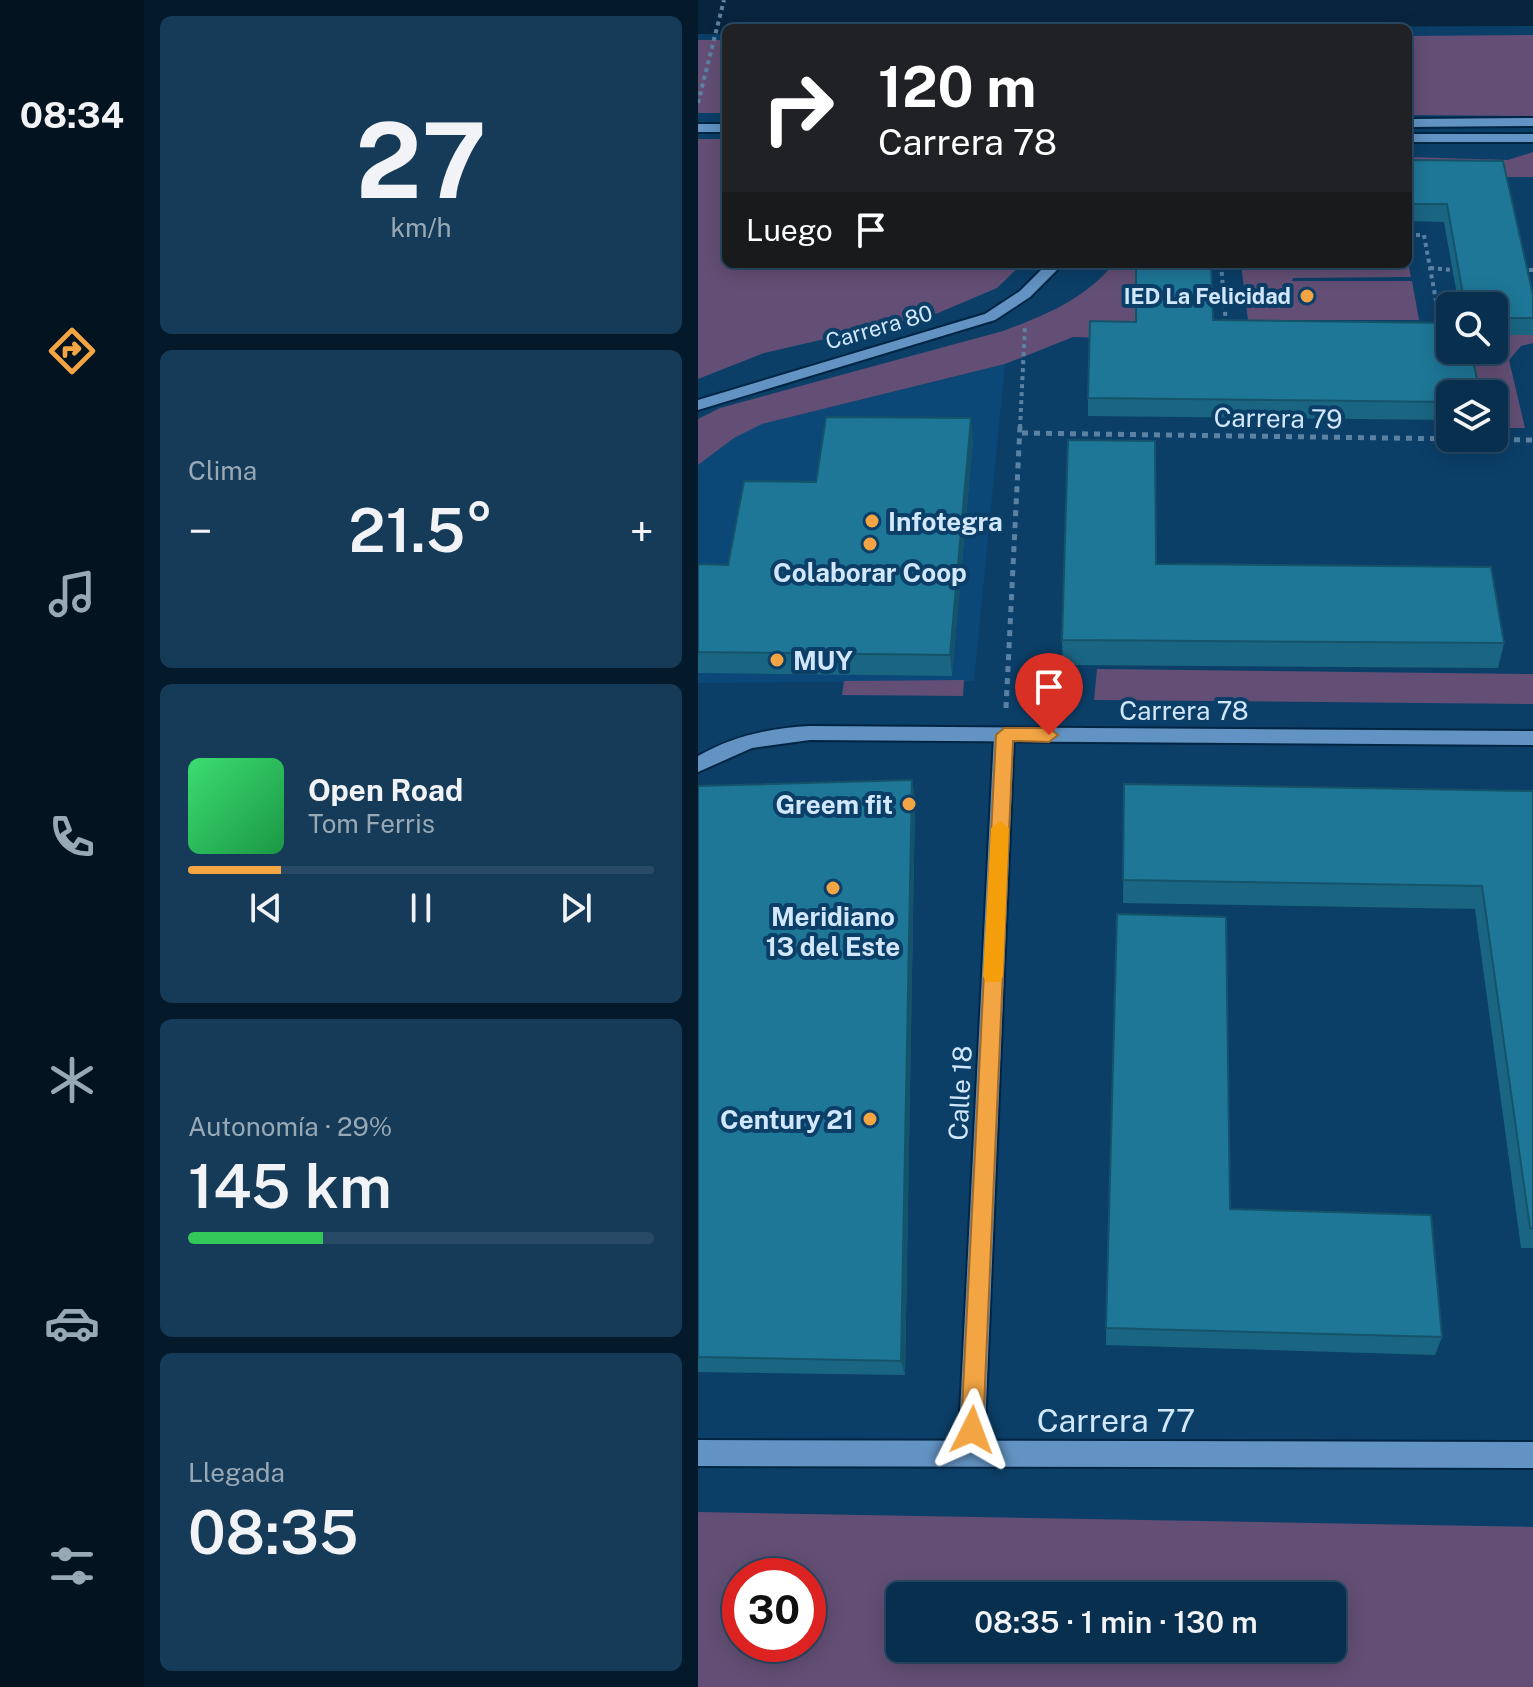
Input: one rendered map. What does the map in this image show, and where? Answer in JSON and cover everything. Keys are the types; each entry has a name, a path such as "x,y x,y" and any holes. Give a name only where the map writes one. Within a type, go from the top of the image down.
{"street":[{"path":"1412,123 1533,122"},
{"path":"698,128 722,128"},
{"path":"1412,138 1533,138"},
{"name":"Carrera 80","path":"698,405 990,317 1025,294 1052,268"},
{"name":"Carrera 78","path":"698,765 729,746 785,734 1533,738"},
{"name":"Calle 18","path":"971,1453 1004,735"},
{"name":"Carrera 77","path":"698,1453 1533,1455"}],"path":[{"path":"698,104 724,0"},
{"path":"1412,235 1424,235 1441,328 1427,328"},
{"path":"1221,268 1226,328"},
{"path":"1430,268 1452,270"},
{"path":"1520,270 1533,270"},
{"path":"1006,709 1022,433 1025,294"},
{"name":"Carrera 79","path":"1022,433 1533,440"}],"shaded area":[{"path":"698,0 1533,0 1533,26 722,24 722,34 698,34"},
{"path":"1533,35 1533,116 1412,115 1412,36"},
{"path":"698,40 722,40 722,113 698,113"},
{"path":"698,139 722,139 722,268 1018,268 997,288 938,313 764,353 698,379"},
{"path":"1533,152 1533,177 1412,177 1412,157 1508,160"},
{"path":"1110,268 1136,268 1135,339 1073,337 1005,364 762,424 734,438 698,465 698,419 720,408 1003,331 1077,297"},
{"path":"1242,268 1409,268 1411,277 1293,278 1292,281 1412,281 1419,320 1248,320"},
{"path":"1508,335 1533,335 1533,343 1521,346 1509,360 1525,428 1508,428 1508,380 1470,380 1468,364 1508,364"},
{"path":"1005,364 974,681 698,683 698,465 734,438 762,424"},
{"path":"1097,669 1533,674 1533,704 1094,700"},
{"path":"964,680 963,696 842,695 844,681"},
{"path":"698,1512 1533,1527 1533,1687 698,1687"}],"building":[{"path":"1412,160 1503,161 1533,295 1533,318 1508,318 1508,292 1463,292 1447,204 1412,204"},
{"path":"1136,268 1211,268 1213,320 1436,323 1436,364 1474,364 1477,380 1436,380 1436,402 1088,398 1090,321 1136,322"},
{"path":"826,417 971,418 950,655 698,652 698,564 728,565 744,481 816,482"},
{"path":"1068,440 1155,441 1156,564 1491,567 1504,643 1062,640"},
{"path":"912,780 901,1361 698,1357 698,786"},
{"path":"1124,784 1533,791 1533,1229 1530,1228 1482,886 1123,880"},
{"path":"1117,914 1226,917 1230,1209 1431,1215 1442,1337 1106,1328"}],"slow traffic":[{"path":"993,976 1000,828"}],"place":[{"name":"IED La Felicidad","path":"1307,296"},
{"name":"Infotegra","path":"872,521"},
{"name":"Colaborar Coop","path":"870,544"},
{"name":"MUY","path":"777,660"},
{"name":"Greem fit","path":"909,804"},
{"name":"Meridiano 13 del Este","path":"833,888"},
{"name":"Century 21","path":"870,1119"}],"route":[{"path":"972,1430 1004,735 1049,735"}]}
